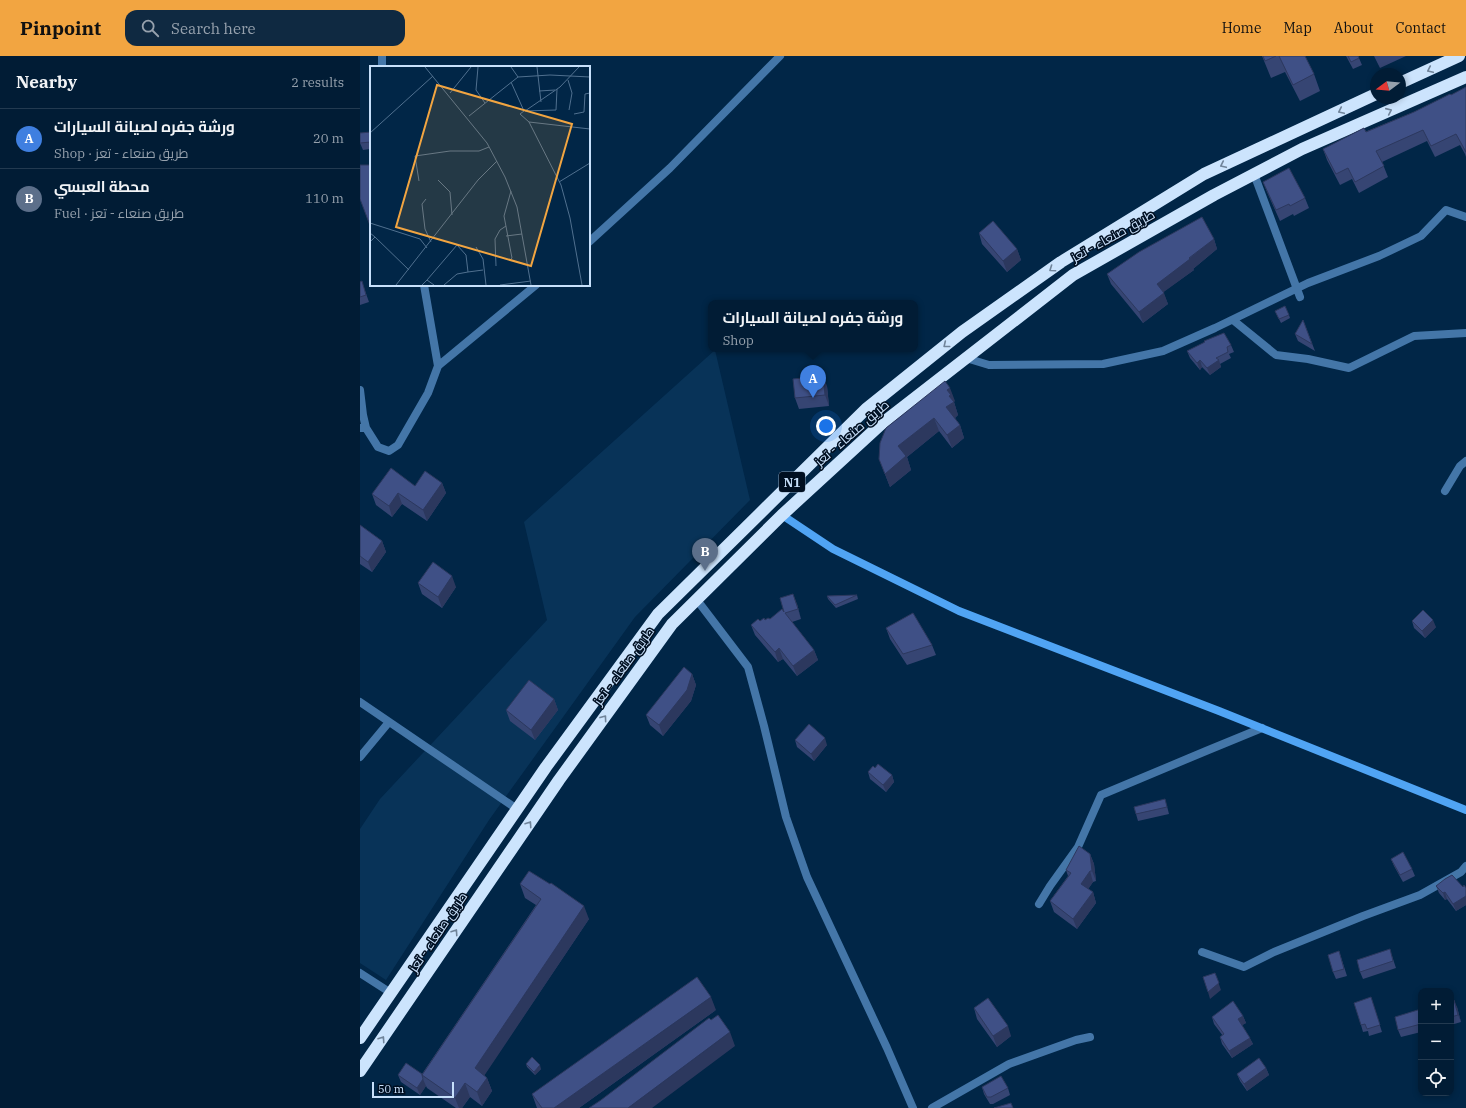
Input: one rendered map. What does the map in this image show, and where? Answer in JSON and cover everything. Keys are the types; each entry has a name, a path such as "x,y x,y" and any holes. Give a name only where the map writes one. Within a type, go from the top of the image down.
{"highway":[{"path":"1406,80 1459,56"},
{"name":"طريق صنعاء - تعز","path":"360,1071 559,780 672,624 782,515 880,425 1073,275 1254,174 1302,149 1466,77"},
{"name":"طريق صنعاء - تعز","path":"360,1038 546,767 658,614 866,409 962,332 1061,262 1204,174 1370,97"}],"street":[{"path":"590,241 670,168 780,56"},
{"path":"1254,174 1300,297"},
{"path":"966,358 989,365 1103,364 1163,351 1233,320 1308,283 1379,256 1421,236 1446,210 1466,217"},
{"path":"424,286 438,366"},
{"path":"360,390 363,428 378,447 389,451 398,445 428,393 438,366 535,286"},
{"path":"1233,320 1276,355 1308,359 1349,368 1414,336 1466,333"},
{"path":"1445,491 1460,466 1466,461"},
{"path":"782,515 833,549 959,611 1262,728 1466,810"},
{"path":"697,600 748,667 786,817 807,877 887,1048 913,1108"},
{"path":"360,702 517,809"},
{"path":"360,757 389,722"},
{"path":"1039,904 1078,847 1102,795 1262,728"},
{"path":"1202,952 1244,967 1282,949 1363,916 1420,895 1461,872 1466,866"},
{"path":"360,972 391,993"},
{"path":"932,1108 1009,1064 1076,1040 1090,1037"}],"shaded area":[{"path":"713,352 715,352 750,500 635,617 489,820 386,980 360,963 360,829 380,799 547,620 524,522"}],"building":[{"path":"1263,56 1276,56 1265,61"},
{"path":"1279,56 1305,56 1314,74 1293,85"},
{"path":"1348,56 1358,56 1359,58 1351,62"},
{"path":"1466,87 1466,152 1456,134 1431,146 1423,130 1376,151 1384,166 1355,182 1348,168 1336,174 1323,149 1364,128 1366,132 1414,112"},
{"path":"370,132 370,142 360,143 360,133"},
{"path":"360,165 370,165 370,225 360,199"},
{"path":"1289,168 1305,198 1290,206 1289,204 1276,210 1263,182"},
{"path":"1202,217 1214,239 1157,284 1164,293 1139,312 1107,274 1139,252"},
{"path":"993,221 1017,249 1003,261 979,233"},
{"path":"362,281 366,295 360,297 360,282"},
{"path":"1285,306 1289,315 1279,319 1275,311"},
{"path":"1303,320 1312,344 1295,334"},
{"path":"1224,333 1231,345 1227,347 1228,352 1216,358 1219,360 1207,368 1200,360 1197,363 1187,351 1205,342 1204,341"},
{"path":"823,376 825,395 795,398 793,379"},
{"path":"945,381 950,388 947,390 951,395 949,396 954,402 946,407 960,425 947,435 934,418 898,446 906,456 885,474 879,459 880,443 886,428"},
{"path":"391,468 415,486 425,471 442,483 423,510 398,493 389,506 372,494"},
{"path":"360,525 382,541 368,562 360,556"},
{"path":"433,562 452,576 438,597 418,583"},
{"path":"793,594 798,609 785,613 814,650 793,666 779,648 775,652 751,625 758,619 760,621 764,618 765,620 768,618 770,619 782,609 784,612 780,598"},
{"path":"857,595 835,605 827,596"},
{"path":"1423,610 1433,620 1422,631 1412,621"},
{"path":"913,613 932,645 903,654 886,628"},
{"path":"684,667 692,674 687,690 659,725 646,715"},
{"path":"529,680 554,699 531,730 506,710"},
{"path":"809,724 825,738 811,754 795,740"},
{"path":"878,764 892,775 883,785 868,772 873,766 875,768"},
{"path":"1165,799 1167,807 1136,814 1134,807"},
{"path":"1079,846 1090,854 1092,871 1090,871 1081,884 1093,892 1073,919 1050,901 1071,873 1066,870"},
{"path":"1403,852 1412,869 1400,875 1391,859"},
{"path":"529,871 550,884 551,883 584,906 475,1068 487,1078 477,1092 465,1083 455,1098 422,1075 541,899 520,884"},
{"path":"1452,875 1463,887 1464,885 1466,888 1466,896 1453,904 1445,892 1443,893 1436,886"},
{"path":"1390,949 1393,961 1360,972 1357,960"},
{"path":"1339,951 1344,969 1333,972 1328,955"},
{"path":"1215,973 1219,983 1208,992 1203,977"},
{"path":"697,977 711,997 554,1108 542,1108 532,1094"},
{"path":"1371,997 1380,1025 1367,1029 1365,1024 1361,1025 1354,1003"},
{"path":"988,998 1008,1026 993,1036 974,1008"},
{"path":"1454,1000 1458,1015 1454,1016"},
{"path":"1233,1001 1243,1016 1238,1019 1250,1038 1229,1051 1220,1037 1224,1034 1212,1017"},
{"path":"1418,1010 1418,1025 1398,1030 1395,1017"},
{"path":"718,1015 730,1032 628,1108 589,1108 709,1018 711,1020"},
{"path":"532,1057 540,1065 534,1072 526,1064"},
{"path":"1259,1058 1266,1068 1244,1084 1237,1074"},
{"path":"406,1063 422,1074 423,1079 417,1088 398,1075"},
{"path":"1001,1076 1008,1088 991,1097 987,1097 982,1087"},
{"path":"1011,1103 1013,1108 994,1108"}],"place":[{"name":"ورشة جفره لصيانة السيارات","path":"813,398"},
{"name":"محطة العبسي","path":"705,571"}]}
